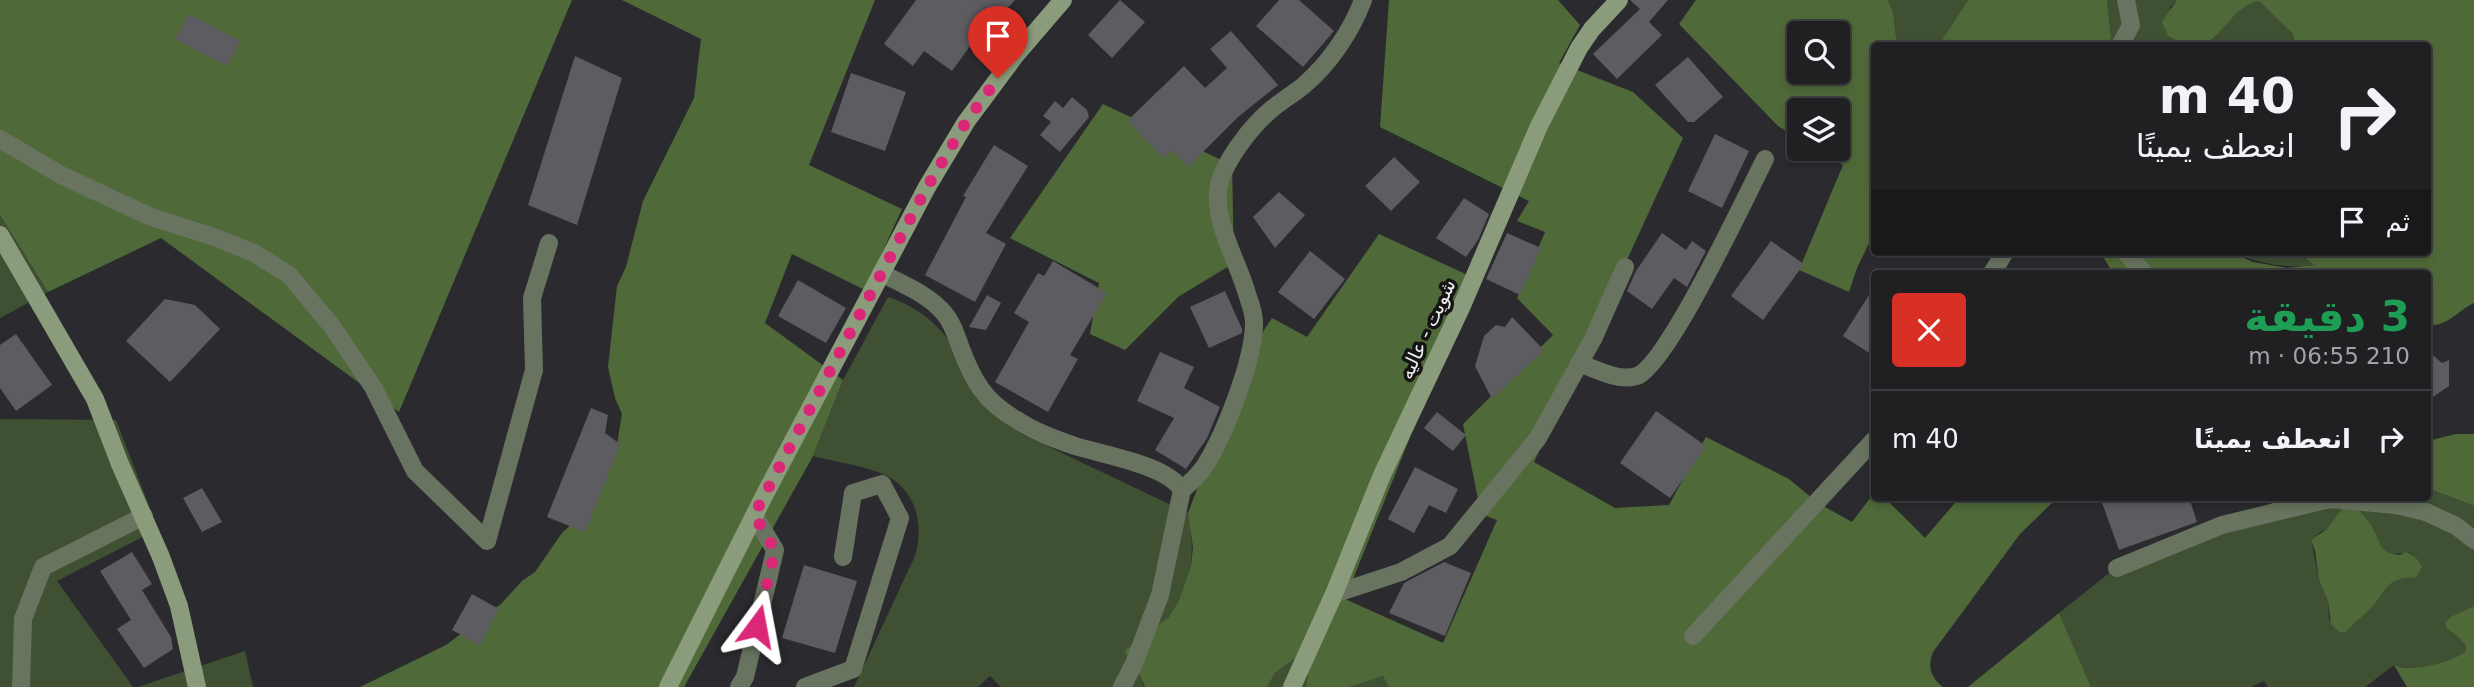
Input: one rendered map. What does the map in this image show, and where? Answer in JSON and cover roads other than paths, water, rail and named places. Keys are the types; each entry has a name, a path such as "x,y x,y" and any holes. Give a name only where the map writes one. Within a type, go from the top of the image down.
{"main road":[{"path":"668,687 754,515 927,187 966,122 1015,56 1063,0"},
{"name":"شويت - عاليه","path":"1292,687 1334,594 1382,475 1461,308 1539,126 1579,48 1592,29 1619,0"},
{"path":"0,235 95,399 178,606 197,687"}],"street":[{"path":"1122,687 1144,641 1160,595 1182,490 1203,469 1215,447 1251,344 1254,321 1249,299 1219,212 1218,190 1226,166 1243,141 1271,110 1304,86 1327,61 1349,30 1363,0"},
{"path":"2122,42 2131,25 2126,0"},
{"path":"0,139 61,176 151,217 254,253 289,275 331,325 373,387 415,471 487,541 534,370 532,298 549,243"},
{"path":"1579,363 1618,376 1637,376 1663,351 1765,159"},
{"path":"2129,256 2141,270"},
{"path":"1334,594 1401,572 1450,546 1538,438 1593,339 1625,267"},
{"path":"881,273 928,299 945,313 968,368 980,391 991,402 1043,435 1144,466 1177,482 1182,490"},
{"path":"1693,636 1871,443"},
{"path":"806,687 853,669 900,518 882,484 853,493 843,557"},
{"path":"2117,568 2222,525 2317,501"},
{"path":"2358,501 2396,505 2426,512 2456,526 2474,540"},
{"path":"739,687 745,677 775,550 754,515"},
{"path":"21,687 23,620 43,567 144,516"}]}
